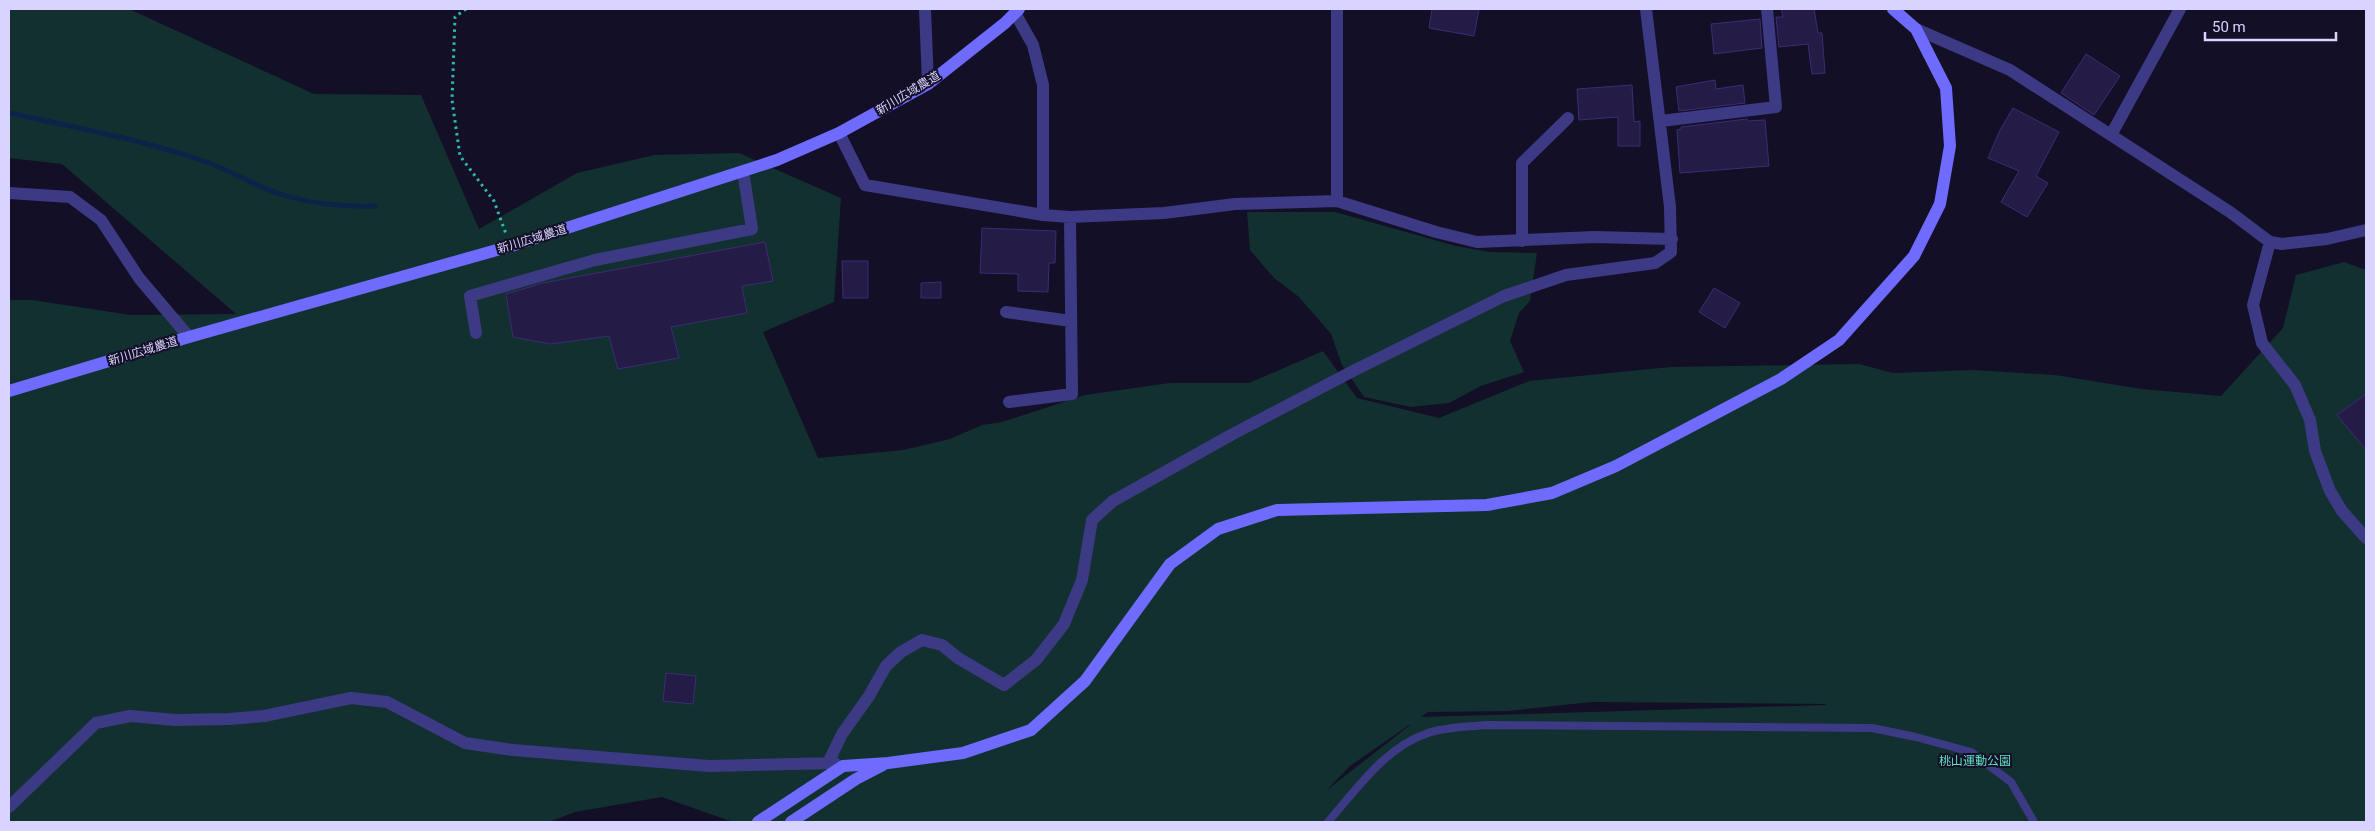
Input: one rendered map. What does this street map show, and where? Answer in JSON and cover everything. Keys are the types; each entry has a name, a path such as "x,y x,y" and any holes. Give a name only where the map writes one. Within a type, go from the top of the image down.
{"street":[{"path":"925,9 928,84"},
{"path":"1336,9 1337,201"},
{"path":"828,762 842,734 869,696 886,666 901,652 922,640 942,645 958,658 1004,685 1036,660 1064,624 1082,580 1092,520 1113,501 1318,390 1504,296 1566,274 1655,263 1671,252 1672,239 1661,120 1646,9"},
{"path":"1661,120 1776,107 1767,9"},
{"path":"1893,9 1916,29 2010,70 2230,212 2270,242 2282,244 2327,239 2366,230"},
{"path":"2111,135 2180,9"},
{"name":"新川広域農道","path":"9,391 189,337 511,246 777,160 839,134 928,84 1005,23 1017,11"},
{"path":"1017,11 1033,45 1043,85 1043,215"},
{"path":"758,822 843,766 888,763 963,753 1031,730 1084,681 1170,564 1218,529 1277,510 1487,505 1552,493 1616,466 1781,379 1839,340 1914,256 1940,204 1950,146 1946,88 1916,29"},
{"path":"1522,241 1522,163 1568,118"},
{"path":"839,134 865,185 1043,215 1070,217 1164,212 1235,204 1337,201 1436,232 1477,242 1602,237 1672,239"},
{"path":"476,332 470,296 595,260 752,229 743,171"},
{"path":"9,193 70,198 101,220 139,278 189,337"},
{"path":"1009,402 1072,394 1070,217"},
{"path":"2270,242 2253,305 2262,343 2295,385 2303,402 2310,420 2315,451 2330,491 2342,511 2366,538"},
{"path":"1006,312 1072,321"},
{"path":"9,807 96,723 130,716 175,720 229,720 264,716 351,698 387,702 465,743 514,750 709,766 828,762 888,763"},
{"path":"791,822 856,779 888,763"}],"lane":[{"path":"1328,822 1375,768 1400,749 1427,734 1485,725 1872,728 1916,737 1971,752 2012,782 2034,822"}],"path":[{"path":"466,9 455,17 452,100 460,156 494,201 511,246"}],"green space":[{"name":"桃山運動公園","path":"9,9 129,9 314,94 421,95 479,229 577,173 654,155 739,153 841,198 834,302 763,332 818,458 903,450 950,439 982,425 1002,422 1085,395 1170,383 1249,383 1323,351 1357,398 1439,418 1529,381 1670,367 1859,364 1893,373 1973,370 2055,375 2142,389 2221,396 2283,328 2296,275 2344,262 2366,270 2366,822 733,822 662,797 575,812 549,822 9,822 9,300 32,300 131,315 236,314 62,164 9,158","holes":["1591,702 1825,704 1826,705 1421,717 1428,712 1508,711","1410,725 1327,790 1350,766"]},
{"path":"1247,212 1335,212 1456,246 1489,252 1537,253 1530,301 1519,313 1510,341 1524,372 1481,386 1449,403 1411,407 1364,397 1342,365 1331,334 1299,297 1274,278 1250,250"}],"building":[{"path":"1432,9 1479,9 1474,36 1429,28"},
{"path":"1781,9 1814,9 1818,33 1822,33 1825,73 1812,74 1808,44 1779,47 1776,17 1783,17"},
{"path":"1760,19 1762,48 1714,54 1711,24"},
{"path":"2086,54 2120,76 2094,115 2061,93"},
{"path":"1715,80 1716,89 1743,85 1745,103 1679,111 1676,87"},
{"path":"1632,85 1634,122 1640,121 1640,146 1618,146 1618,117 1579,120 1577,89"},
{"path":"2013,108 2059,132 2036,176 2048,183 2027,217 2001,202 2019,171 1988,158 2000,130"},
{"path":"1747,119 1748,121 1765,120 1769,166 1680,173 1677,130 1681,129 1681,127"},
{"path":"982,228 1056,231 1055,263 1049,263 1048,292 1018,291 1018,274 980,273"},
{"path":"765,242 773,281 742,286 747,313 671,327 679,358 618,369 609,336 551,344 513,337 506,294 543,283"},
{"path":"842,261 868,261 868,298 843,298"},
{"path":"941,282 941,298 921,298 921,283"},
{"path":"1714,288 1740,303 1725,328 1699,312"},
{"path":"2366,394 2366,450 2337,415"},
{"path":"666,673 696,676 693,704 663,701"}],"waterway":[{"path":"9,113 154,146 210,163 274,192 298,199 337,205 375,206"}]}
